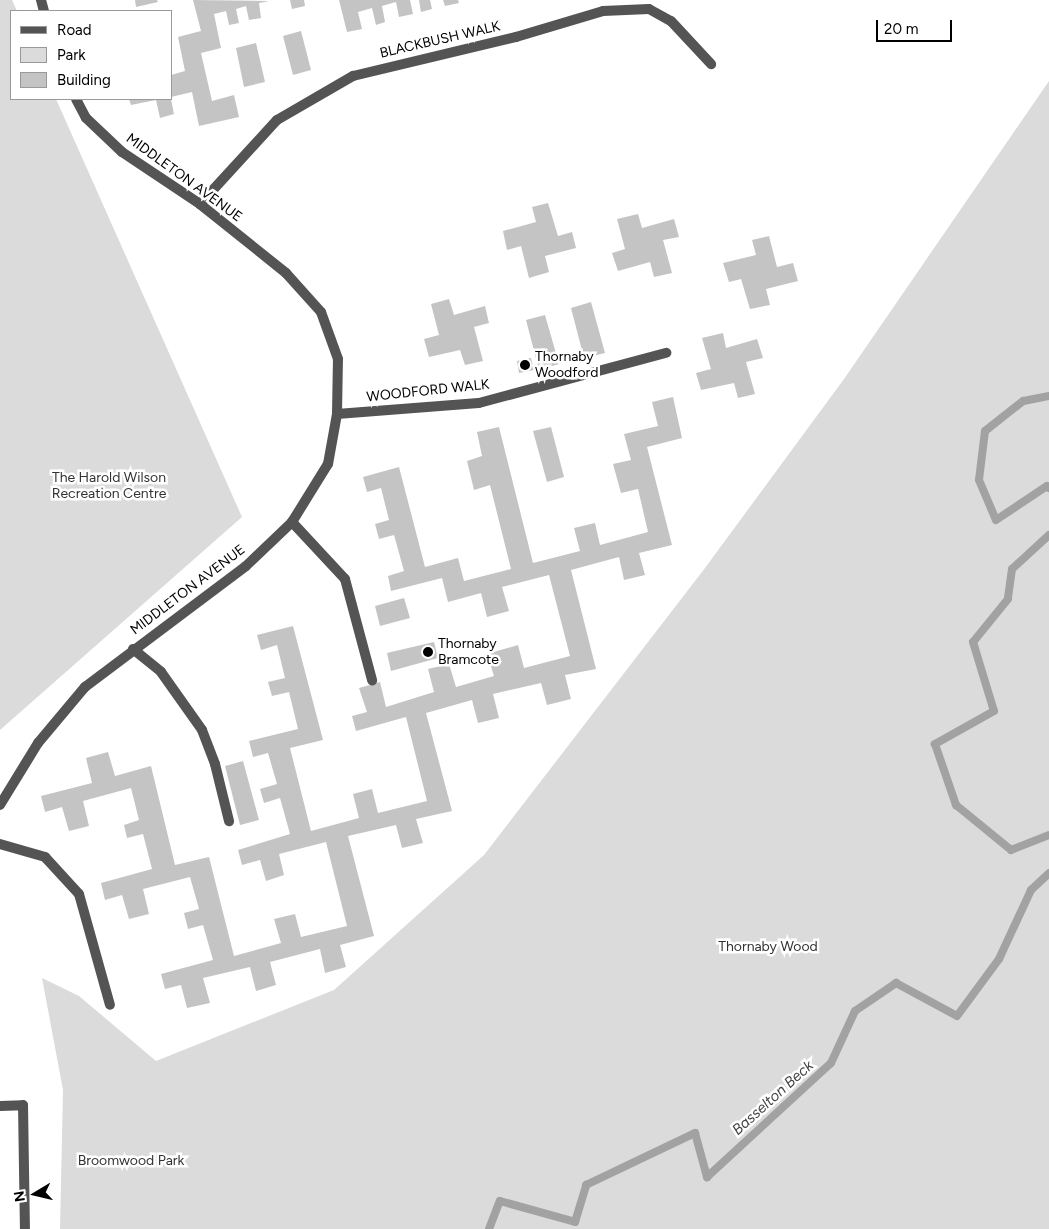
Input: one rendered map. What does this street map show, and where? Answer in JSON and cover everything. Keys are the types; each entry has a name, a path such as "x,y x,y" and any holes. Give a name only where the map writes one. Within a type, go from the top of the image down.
{"street":[{"name":"BLACKBUSH WALK","path":"200,204 277,120 353,76 516,36 602,11 649,9 670,21 711,64"},
{"name":"MIDDLETON AVENUE","path":"0,805 38,742 79,694 133,649 246,566 292,522 328,464 337,414 338,359 321,312 286,273 200,204 122,152 86,118 77,100"},
{"name":"WOODFORD WALK","path":"337,414 479,403 666,353"},
{"path":"292,522 345,579 372,680"},
{"path":"133,649 161,672 202,730 215,764 229,821"},
{"path":"0,844 45,857 79,894 110,1004"},
{"path":"0,1106 23,1106 25,1229"}],"green space":[{"name":"The Harold Wilson Recreation Centre","path":"0,0 12,0 17,10 10,10 10,100 56,100 242,517 0,730"},
{"name":"Thornaby Wood","path":"1049,81 1049,1229 60,1229 63,1090 42,978 79,996 156,1061 334,990 484,855 705,568 844,379"}],"building":[{"path":"135,0 157,0 158,2 136,7"},
{"path":"193,0 269,1 259,3 261,18 249,20 246,6 236,9 239,23 229,25 226,11 214,14 221,48 201,53 212,101 234,95 239,117 199,126 192,92 172,97 172,75 185,71 178,37 201,31"},
{"path":"290,0 304,0 305,6 292,9"},
{"path":"339,0 410,0 413,14 399,17 396,2 382,6 385,22 376,25 372,8 358,12 362,29 347,32"},
{"path":"419,0 430,0 432,9 421,12"},
{"path":"443,0 458,0 459,3 445,6"},
{"path":"301,31 311,70 293,75 283,36"},
{"path":"256,43 265,82 244,87 236,48"},
{"path":"129,100 156,100 131,105"},
{"path":"156,100 171,100 174,114 160,118"},
{"path":"548,203 558,236 572,232 576,248 545,256 549,272 529,278 521,246 507,250 503,231 536,222 532,207"},
{"path":"638,214 642,228 674,219 679,237 663,240 672,273 654,277 650,262 618,271 612,253 625,249 617,219"},
{"path":"769,236 777,267 793,263 798,281 766,289 770,305 750,309 741,279 729,282 723,263 756,255 752,240"},
{"path":"449,299 454,315 485,306 489,323 474,327 483,361 465,365 460,350 429,357 424,339 439,335 431,304"},
{"path":"591,302 605,353 584,358 571,308"},
{"path":"545,315 559,364 539,370 526,320"},
{"path":"723,333 726,348 757,339 763,358 746,362 755,394 738,398 734,383 701,390 696,373 711,369 702,338"},
{"name":"Thornaby Woodford","path":"531,358 534,370 519,373 517,361"},
{"path":"673,397 682,438 647,447 672,545 639,553 645,575 624,580 619,557 571,570 596,669 565,675 571,699 547,705 541,683 493,694 499,718 478,723 472,700 426,713 452,811 416,819 423,843 402,848 396,825 348,836 374,936 340,945 346,967 325,973 320,949 270,962 276,985 256,991 250,967 203,978 210,1003 187,1008 181,985 165,989 161,974 213,960 203,925 188,929 184,913 199,909 190,877 143,889 149,914 129,919 122,895 105,900 101,883 152,869 143,834 127,838 124,825 139,820 131,788 83,801 89,826 69,831 62,807 45,812 41,796 92,783 86,758 108,752 115,776 151,766 175,865 209,857 234,956 281,943 274,919 295,914 301,937 347,926 326,842 279,854 284,875 266,881 260,860 242,865 238,850 290,834 280,798 264,803 260,789 277,784 268,753 253,757 249,741 298,729 289,692 272,696 268,682 285,678 277,645 261,650 257,635 293,626 323,740 290,748 311,831 359,818 353,794 372,789 378,813 427,801 406,717 356,731 352,716 367,712 359,688 380,682 386,707 434,692 428,669 449,664 456,687 494,676 487,654 518,645 524,668 570,656 549,575 502,587 509,611 487,617 481,593 448,602 442,578 391,591 388,576 404,571 394,535 379,539 375,524 389,520 381,488 367,492 363,477 399,467 425,567 458,558 464,581 511,569 490,485 474,490 467,461 482,456 477,432 499,427 533,563 580,551 574,528 595,523 600,545 648,532 638,489 621,493 613,464 631,460 624,434 658,426 652,402"},
{"path":"551,427 564,477 547,482 533,431"},
{"path":"404,598 410,618 380,626 375,606"},
{"path":"434,642 438,658 391,671 387,653"},
{"path":"243,761 259,820 240,825 225,766"}],"waterway":[{"name":"Basselton Beck","path":"1049,396 1023,401 985,431 979,480 996,520 1047,486 1049,488"},
{"name":"Basselton Beck","path":"1049,535 1012,569 1008,599 973,642 994,711 935,744 956,805 1011,850 1049,835"},
{"name":"Basselton Beck","path":"489,1229 500,1201 575,1222 586,1185 695,1133 707,1177 831,1063 855,1011 896,983 957,1016 999,959 1031,890 1049,873"}],"place":[{"name":"Thornaby Woodford","path":"525,365"},
{"name":"Thornaby Bramcote","path":"428,652"}],"park label":[{"name":"Broomwood Park","path":"131,1161"}]}
